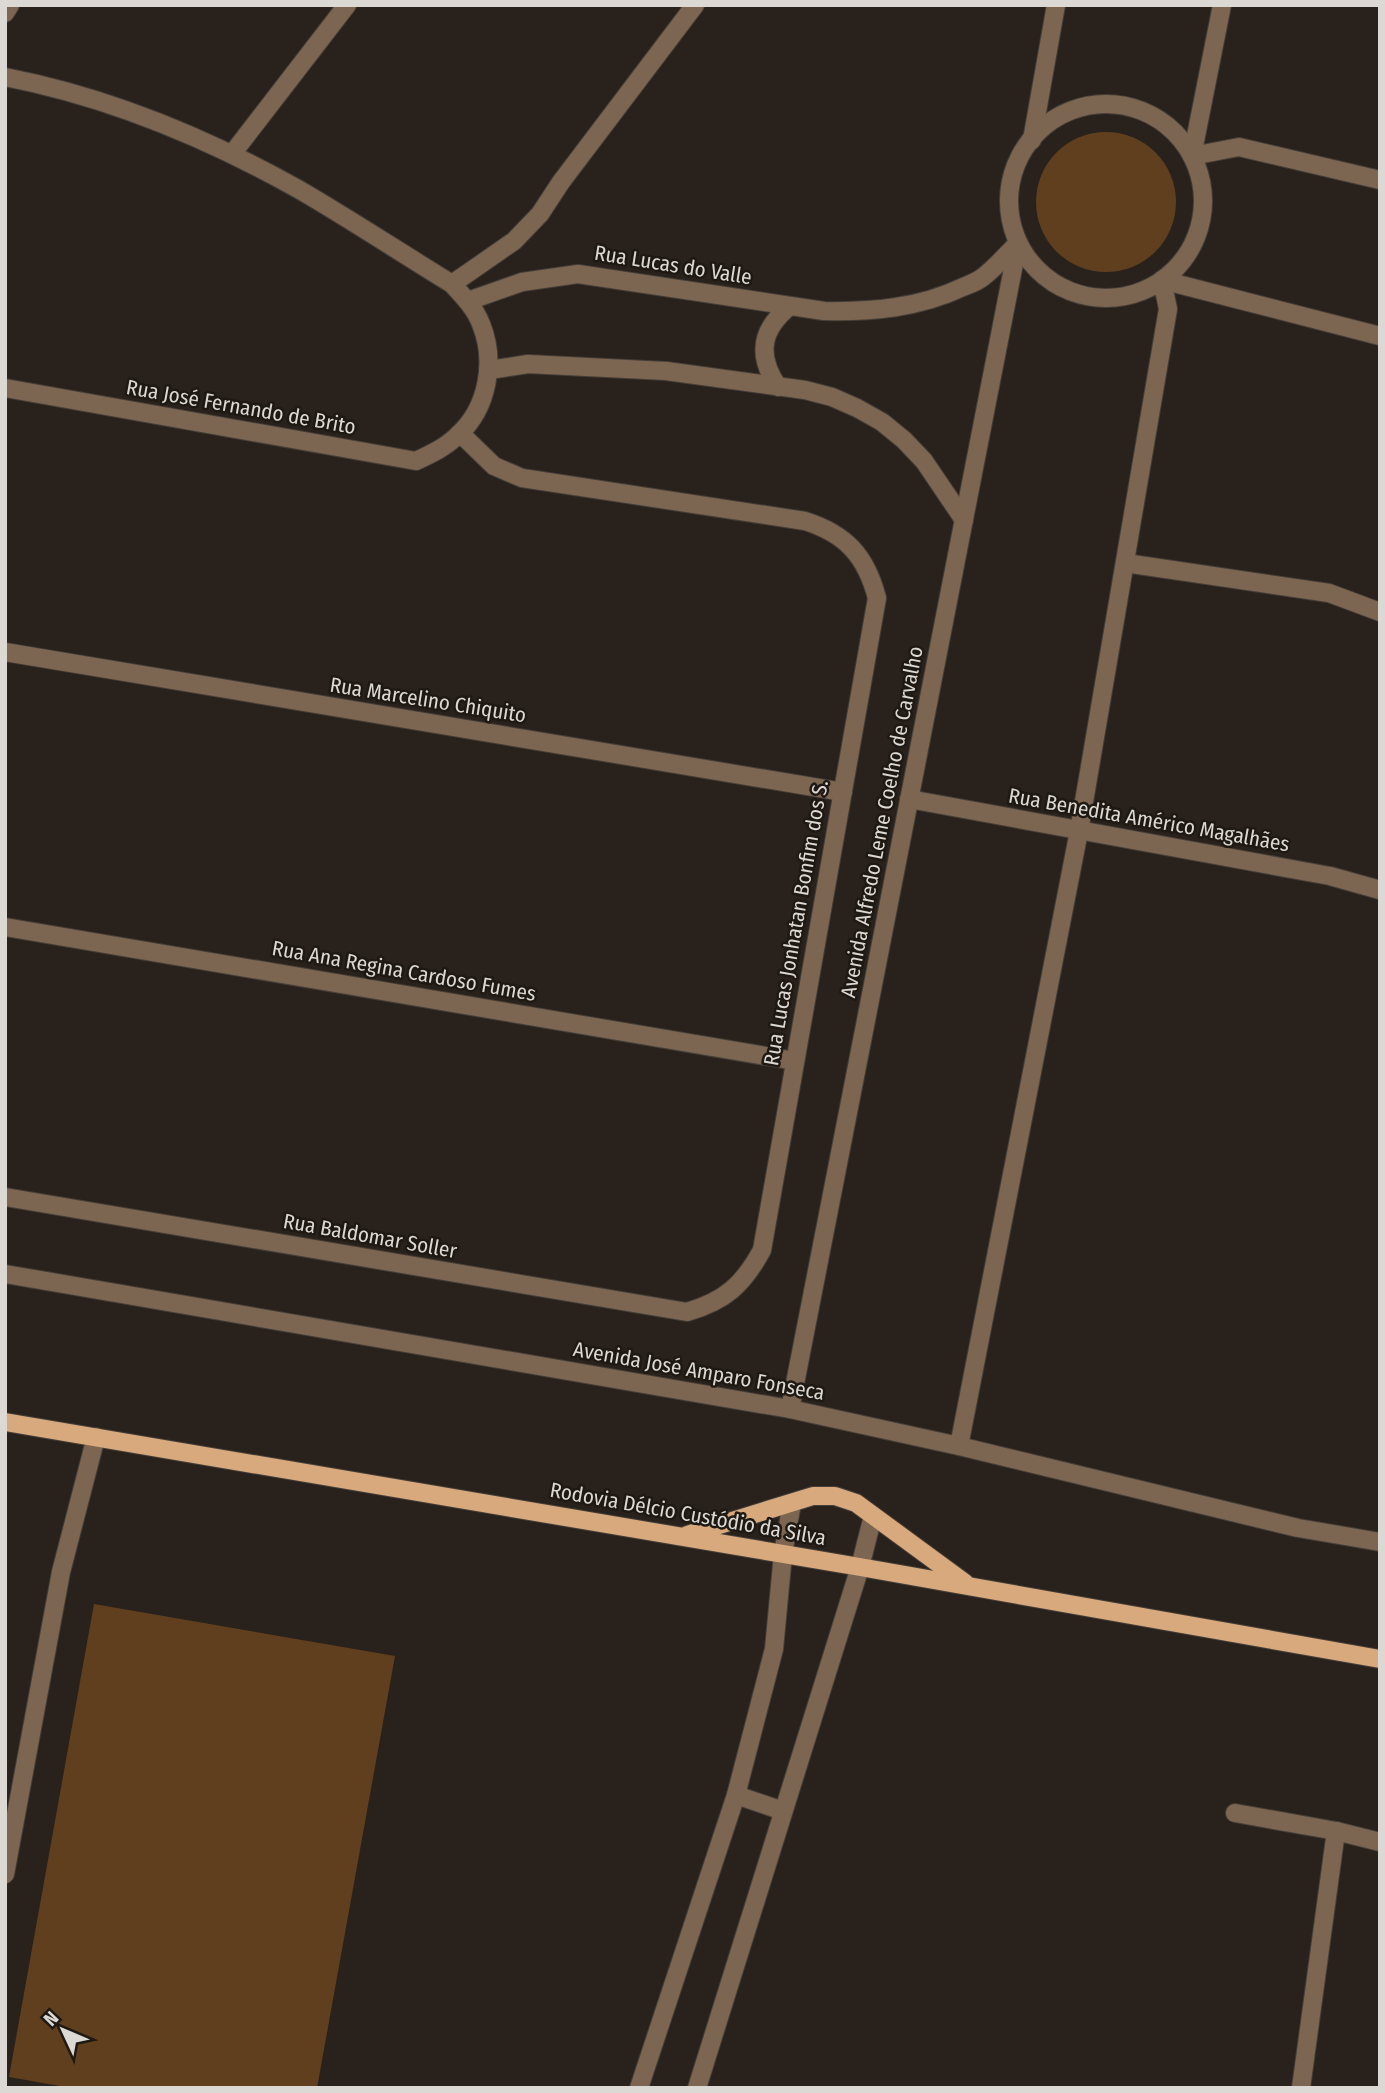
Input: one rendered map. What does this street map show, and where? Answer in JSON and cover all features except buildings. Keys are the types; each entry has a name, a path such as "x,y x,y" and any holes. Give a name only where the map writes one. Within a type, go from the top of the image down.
{"main road":[{"name":"Rodovia Délcio Custódio da Silva","path":"5,1422 860,1567 1374,1659"},
{"path":"681,1537 813,1496 835,1496 856,1503 970,1587"}],"street":[{"path":"5,12 10,5"},
{"path":"232,154 347,5"},
{"path":"452,284 514,241 540,214 561,182 695,5"},
{"path":"1031,139 1056,5"},
{"path":"1192,156 1222,5"},
{"name":"Rua José Fernando de Brito","path":"5,77 93,99 164,124 232,154 298,189 452,284 468,301 481,322 487,345 489,370 475,415 461,434 442,449 416,461 5,388"},
{"path":"1109,104 1131,107 1167,125 1181,139 1192,156 1200,175 1203,195 1202,215 1196,237 1185,257 1151,286 1131,295 1108,298 1086,296 1064,289 1045,277 1030,262 1018,243 1011,222 1009,200 1012,178 1019,158 1031,139 1047,124 1066,113 1087,106 1109,104"},
{"path":"1192,156 1239,147 1380,180"},
{"name":"Rua Lucas do Valle","path":"468,301 522,282 578,274 824,310 892,308 923,302 981,279 1018,243"},
{"name":"Avenida Alfredo Leme Coelho de Carvalho","path":"790,1409 1018,243"},
{"path":"1162,279 1380,337"},
{"path":"959,1446 1079,831 1168,309 1162,279"},
{"path":"778,387 766,364 766,337 779,314 790,306"},
{"path":"489,370 528,364 666,371 805,390 832,397 882,422 904,440 924,461 964,520"},
{"name":"Rua Lucas Jonhatan Bonfim dos S.","path":"461,434 494,466 522,478 805,521 824,527 854,550 873,581 877,598 761,1250 740,1284 725,1296"},
{"path":"1125,563 1329,593 1380,612"},
{"name":"Rua Marcelino Chiquito","path":"5,652 843,792"},
{"name":"Rua Benedita Américo Magalhães","path":"909,799 1330,876 1380,890"},
{"name":"Rua Ana Regina Cardoso Fumes","path":"5,926 795,1061"},
{"name":"Rua Baldomar Soller","path":"5,1197 687,1312 707,1306 725,1296"},
{"name":"Avenida José Amparo Fonseca","path":"5,1273 790,1409 959,1446 1298,1528 1380,1542"},
{"path":"5,1874 61,1573 96,1437"},
{"path":"639,2088 736,1795 774,1649 783,1554 792,1503"},
{"path":"697,2088 860,1567 873,1516"},
{"path":"736,1795 783,1811"},
{"path":"1235,1813 1336,1831 1380,1842"},
{"path":"1301,2088 1336,1831"}],"shaded area":[{"path":"1106,132 1133,137 1156,152 1171,175 1176,202 1171,229 1156,252 1133,267 1106,272 1079,267 1056,252 1041,229 1036,202 1041,175 1056,152 1079,137"},
{"path":"94,1604 395,1656 317,2088 71,2088 9,2077"}]}
